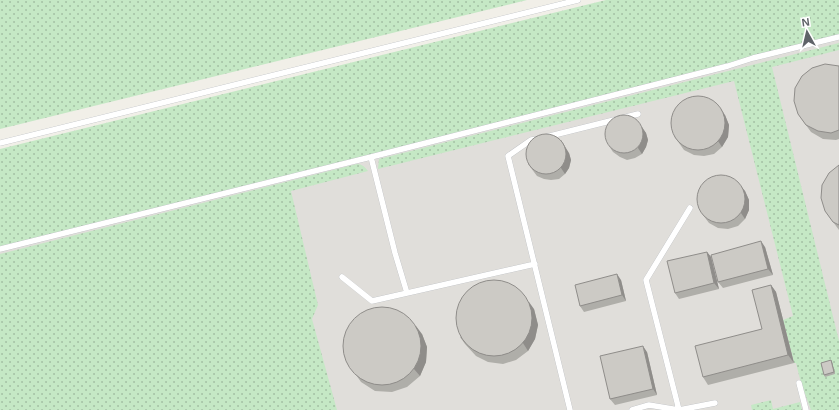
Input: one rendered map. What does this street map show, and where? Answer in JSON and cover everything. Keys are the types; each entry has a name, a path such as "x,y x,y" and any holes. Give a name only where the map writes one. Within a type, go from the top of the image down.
{"lane":[{"path":"0,143 578,0"},
{"path":"0,249 371,157 839,37"},
{"path":"570,410 508,156 531,140 638,114"},
{"path":"371,157 393,245 407,293"},
{"path":"679,410 646,280 690,208"},
{"path":"342,277 372,301 535,264"},
{"path":"799,383 806,410"},
{"path":"632,410 649,405 679,410 715,403"}],"shaded area":[{"path":"839,9 839,410 0,410 0,228"}],"green space":[{"path":"0,0 527,0 0,129"},
{"path":"606,0 839,0 839,35 0,249 0,149"},
{"path":"839,43 839,50 772,67 839,341 839,410 811,410 801,383 796,363 794,363 783,320 793,316 734,81 378,169 379,159"},
{"path":"357,164 363,166 368,171 291,191 318,305 312,319 337,410 0,410 0,254"},
{"path":"771,400 773,409 800,402 802,410 752,410 751,405"}],"building":[{"path":"825,64 839,66 839,130 831,133 818,131 806,125 798,114 794,101 795,88 802,76 812,68"},
{"path":"698,96 708,98 717,104 723,113 725,123 723,133 717,142 708,148 698,150 688,148 679,142 673,133 671,123 673,113 679,104 688,98"},
{"path":"620,115 628,115 635,118 640,123 643,134 640,145 635,150 628,153 620,153 613,150 608,145 605,138 605,130 608,123 613,118"},
{"path":"550,134 557,137 563,143 566,154 565,162 557,171 550,174 542,174 535,171 527,162 526,150 529,143 538,135"},
{"path":"839,165 839,225 833,222 825,211 821,198 822,185 829,173"},
{"path":"721,175 730,177 738,182 743,190 745,199 743,208 738,216 730,221 721,223 712,221 704,216 699,208 697,199 699,190 704,182 712,177"},
{"path":"761,241 768,269 718,282 711,255"},
{"path":"707,252 714,283 675,293 667,261"},
{"path":"617,274 622,295 580,306 575,285"},
{"path":"494,280 509,283 521,291 529,303 532,318 529,333 521,345 509,353 494,356 479,353 467,345 459,333 456,318 459,303 467,291 479,283"},
{"path":"771,285 788,355 703,377 695,346 762,329 752,290"},
{"path":"382,307 397,310 404,314 414,324 418,331 421,346 418,361 414,368 404,378 397,382 382,385 367,382 360,378 350,368 346,361 343,346 346,331 350,324 360,314 367,310"},
{"path":"643,346 653,389 610,399 600,356"},
{"path":"831,360 834,372 824,375 821,363"}]}
